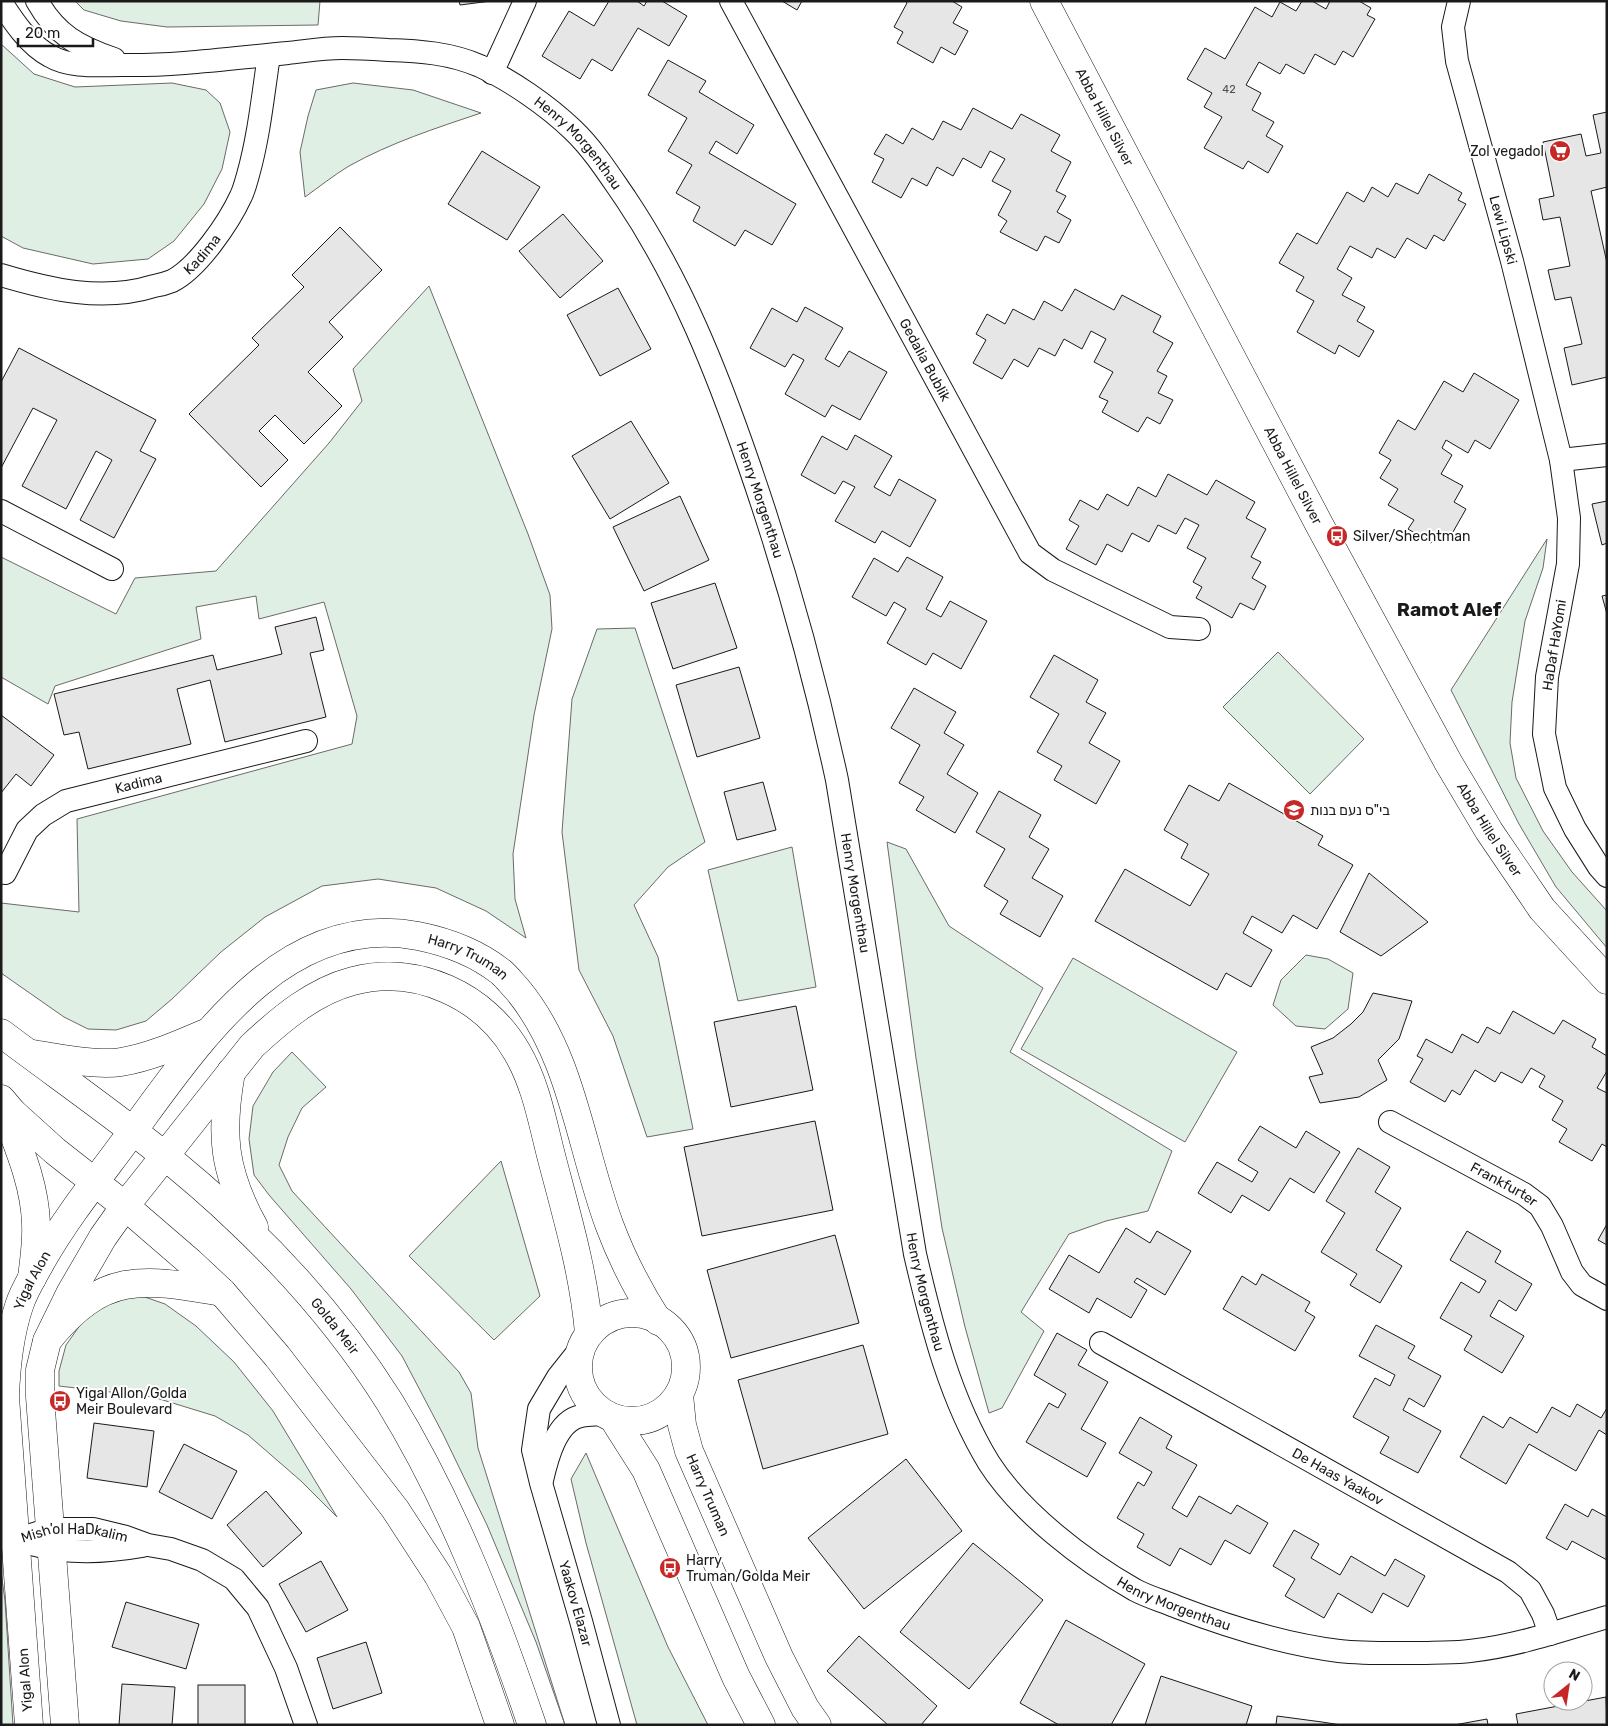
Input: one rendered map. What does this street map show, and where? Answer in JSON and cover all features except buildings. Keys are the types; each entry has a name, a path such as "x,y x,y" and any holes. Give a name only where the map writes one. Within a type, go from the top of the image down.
{"street":[{"name":"Henry Morgenthau","path":"37,1 50,22 70,40 90,51 116,60 149,66"},
{"path":"492,73 526,1"},
{"name":"Gedalia Bublik","path":"731,1 1030,553 1053,570 1170,627 1199,629"},
{"name":"Abba Hillel Silver","path":"1044,1 1320,526 1448,762 1489,831 1542,909 1607,980"},
{"name":"Lewi Lipski","path":"1459,1 1453,27 1457,62 1512,261 1562,460"},
{"name":"Henry Morgenthau","path":"1,2 13,20 33,43 51,57 78,64 149,66 339,48 420,51 452,56 492,73 552,112 575,132 607,172 673,276 710,356 769,522 820,703 837,780 915,1254 931,1323 963,1416 990,1464 1024,1506 1056,1535 1092,1562 1137,1591 1231,1627 1340,1651 1470,1652 1550,1634 1607,1617"},
{"name":"Kadima","path":"1,275 38,286 84,294 112,294 143,290 173,280 198,261 224,227 241,196 258,134 269,55"},
{"path":"1562,460 1607,455"},
{"name":"HaDaf HaYomi","path":"1562,460 1569,518 1568,564 1547,677 1544,734 1555,788 1575,829 1599,867 1607,876"},
{"path":"1,511 112,569"},
{"name":"Kadima","path":"9,873 27,830 43,815 66,801 306,740"},
{"name":"Harry Truman","path":"133,1131 208,1032 258,983 280,966 309,950 342,938 371,933 402,933 436,939 473,953 503,973 530,1005 550,1040 582,1133 608,1221 626,1266 637,1288 658,1321"},
{"path":"64,1725 40,1396 40,1370 47,1341 71,1292 103,1237 125,1206 252,1046 274,1026 322,993 352,981 382,976 415,978 441,986 469,1001 502,1030 517,1051 532,1081 582,1274 585,1341 577,1365 582,1389 591,1403 609,1416 646,1470 736,1677 760,1725"},
{"path":"28,1053 60,1059 119,1062 174,1047 208,1032"},
{"name":"Golda Meir","path":"1,1033 165,1156 239,1221 266,1247 312,1298 352,1348 389,1402 447,1509 496,1622 532,1725"},
{"path":"231,1072 225,1118 227,1160 243,1205 266,1247"},
{"path":"1,1099 40,1138 125,1206 190,1262 222,1292 260,1335 395,1509 421,1547 466,1627 500,1725"},
{"path":"1,1103 24,1161 33,1195 36,1224 32,1278"},
{"name":"Frankfurter","path":"1390,1122 1524,1194 1540,1206 1552,1226 1572,1272 1582,1285 1607,1299"},
{"name":"Yigal Alon","path":"29,1725 6,1424 6,1366 19,1306 32,1278 55,1238 133,1131"},
{"path":"47,1341 63,1321 82,1304 104,1292 126,1284 154,1282 222,1292"},
{"path":"541,1483 550,1452 559,1432 569,1422 580,1416 609,1416 629,1421 646,1420 668,1408 679,1395 685,1378 684,1354 677,1338 658,1321 642,1315 626,1314 602,1322 585,1341"},
{"name":"Yaakov Elazar","path":"585,1341 558,1377 539,1410 533,1450 609,1725"},
{"name":"De Haas Yaakov","path":"1101,1343 1508,1572 1530,1590 1543,1614 1550,1634"},
{"name":"Harry Truman","path":"679,1395 682,1425 690,1451 779,1657 805,1708 817,1725"},
{"name":"Mish'ol HaDkalim","path":"15,1540 51,1539 110,1550 148,1544 171,1549 202,1560 234,1579 258,1608 286,1668 306,1725"}],"green space":[{"path":"75,1 320,1 318,25 167,27 121,21 84,10"},
{"path":"1,44 34,74 75,87 172,83 206,90 220,103 230,132 222,169 204,204 174,241 148,259 93,264 23,248 1,236"},
{"path":"353,83 413,90 481,113 381,150 343,170 305,197 300,152 316,90"},
{"path":"429,286 528,534 550,595 552,629 534,715 513,854 515,899 526,938 486,911 436,888 378,879 322,886 265,917 221,952 146,1021 116,1030 88,1029 64,1017 1,973 1,903 79,912 77,819 352,744 357,716 324,602 259,619 256,596 196,607 201,639 55,686 48,704 1,677 1,557 116,614 135,578 216,571 329,443 362,401 353,369"},
{"path":"1547,539 1543,568 1525,621 1512,702 1510,743 1516,778 1543,831 1572,872 1607,911 1607,948 1556,887 1519,824 1451,690"},
{"path":"635,628 705,842 668,867 634,905 658,957 693,1129 647,1137 613,1036 579,970 562,832 572,699 597,629"},
{"path":"1278,652 1364,739 1310,794 1223,707"},
{"path":"887,842 906,849 949,926 1043,988 1010,1052 1172,1151 1148,1211 1106,1221 1069,1234 1021,1312 1044,1331 1002,1408 989,1413 965,1327 942,1228 916,1058"},
{"path":"792,847 816,987 738,1001 708,870"},
{"path":"1306,955 1328,959 1353,973 1348,1009 1325,1029 1296,1026 1273,1005 1281,980"},
{"path":"1073,958 1237,1052 1185,1142 1021,1049"},
{"path":"292,1052 326,1087 302,1108 288,1137 279,1165 292,1191 459,1372 471,1393 478,1448 565,1725 536,1642 487,1525 443,1434 402,1356 351,1289 269,1195 254,1175 249,1139 253,1106 273,1072"},
{"path":"501,1161 540,1296 494,1340 409,1256"},
{"path":"142,1296 165,1304 196,1326 234,1362 273,1411 337,1517 301,1481 248,1435 215,1416 153,1397 59,1386 59,1371 66,1345 83,1321 108,1300"},
{"path":"586,1453 668,1647 708,1725 637,1725 586,1543 571,1479"},
{"path":"1,1571 5,1601 13,1725 1,1725"}],"place":[{"name":"Zol vegadol","path":"1560,151"},
{"name":"Silver/Shechtman","path":"1337,536"},
{"name":"בי\"ס נעם בנות","path":"1294,810"},
{"name":"Yigal Allon/Golda Meir Boulevard","path":"60,1401"},
{"name":"Harry Truman/Golda Meir","path":"670,1568"}],"district":[{"name":"Ramot Alef","path":"1449,609"}]}
